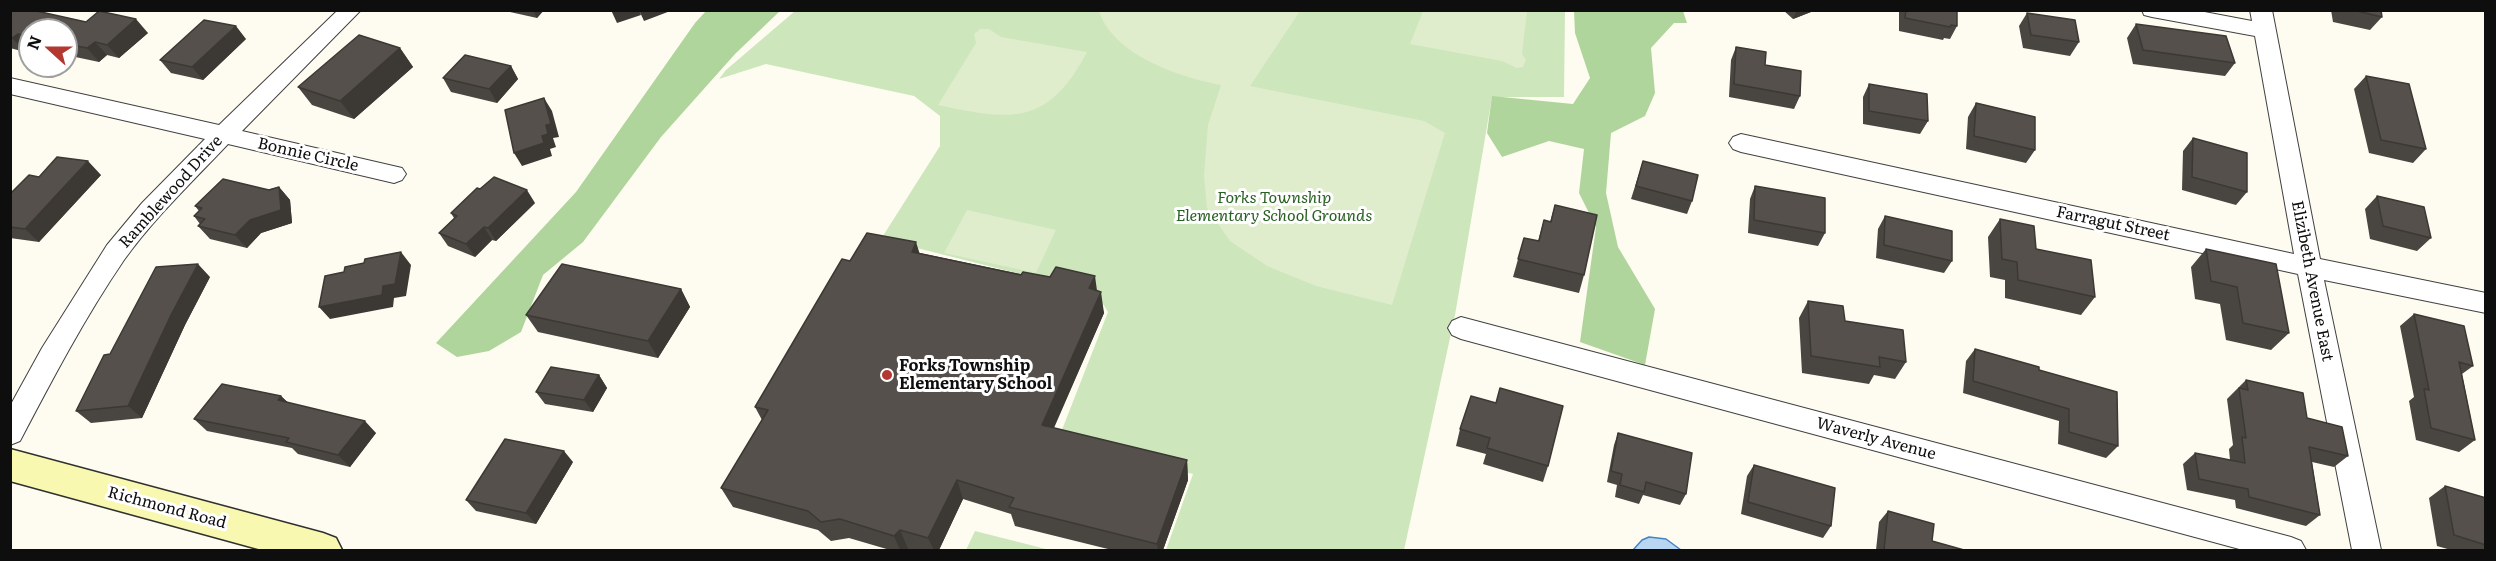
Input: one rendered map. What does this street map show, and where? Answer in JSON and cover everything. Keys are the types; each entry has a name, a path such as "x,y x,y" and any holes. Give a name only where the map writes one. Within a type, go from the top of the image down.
{"street":[{"name":"Ramblewood Drive","path":"10,433 51,356 116,252 151,210 222,136 351,10"},
{"path":"2152,10 2263,21"},
{"name":"Elizibeth Avenue East","path":"2263,21 2309,267 2367,550"},
{"name":"Bonnie Circle","path":"10,86 394,174"},
{"name":"Farragut Street","path":"1741,143 2309,267 2486,303"},
{"name":"Waverly Avenue","path":"1461,328 2291,550"},
{"name":"Richmond Road","path":"10,465 323,550"}],"green space":[{"path":"706,11 780,11 735,54 661,137 583,242 543,275 521,332 489,351 457,357 436,343 576,192 695,23"},
{"name":"Forks Township Elementary School Grounds","path":"795,11 1565,11 1564,97 1492,97 1455,315 1404,550 1166,550 1193,474 1058,440 1108,312 1096,293 881,239 940,146 940,116 914,96 766,64 719,79 726,70"},
{"path":"1099,11 1300,11 1250,86 1424,121 1445,133 1392,305 1316,286 1267,266 1230,241 1207,208 1204,175 1208,125 1221,85 1168,70 1133,52 1118,40"},
{"path":"1423,11 1527,11 1522,54 1526,60 1523,67 1517,68 1502,61 1410,44"},
{"path":"1574,11 1683,11 1687,23 1674,23 1651,48 1655,93 1645,116 1611,133 1606,193 1618,247 1655,309 1645,365 1580,342 1596,227 1579,193 1584,149 1549,141 1502,157 1487,133 1492,96 1573,104 1590,78 1575,33"},
{"path":"980,29 989,29 1001,37 1087,52 1058,94 1042,106 1026,112 1007,115 987,114 938,105 976,43 974,34"},
{"path":"967,210 1056,230 1036,273 944,253"},
{"path":"975,531 1050,550 966,550"}],"water":[{"path":"1649,537 1666,539 1681,550 1633,550 1642,540"}],"building":[{"path":"10,10 32,10 68,18 18,18 18,34 10,38"},
{"path":"1906,10 1957,10 1957,26 1951,25 1950,27 1905,18"},
{"path":"2353,10 2381,10 2382,17"},
{"path":"99,11 136,19 107,45 95,42 87,48 78,46 78,20 86,22"},
{"path":"2027,13 2075,20 2079,42 2031,35"},
{"path":"204,20 236,26 192,67 160,60"},
{"path":"2136,24 2226,36 2235,63 2143,50"},
{"path":"359,35 400,48 340,101 298,87"},
{"path":"1736,47 1766,52 1765,65 1801,71 1800,96 1734,84"},
{"path":"465,55 511,66 489,89 443,78"},
{"path":"2366,76 2409,84 2426,149 2381,140"},
{"path":"1869,84 1927,94 1928,121 1869,111"},
{"path":"544,98 551,124 546,125 548,134 542,136 544,143 514,153 505,110"},
{"path":"1976,103 2035,117 2035,150 1974,136"},
{"path":"2193,138 2247,153 2247,192 2192,177"},
{"path":"57,157 88,161 25,229 10,227 10,194 29,175 39,177"},
{"path":"1643,161 1698,175 1692,201 1636,186"},
{"path":"494,177 527,190 488,228 484,227 466,244 439,233 457,216 451,213 477,188 480,189"},
{"path":"223,179 269,190 279,187 281,210 250,220 235,235 198,226 205,219 194,216 202,208 195,206"},
{"path":"1755,186 1825,198 1825,233 1754,220"},
{"path":"2377,196 2424,207 2431,238 2383,226"},
{"path":"1555,205 1597,215 1584,275 1518,259 1524,238 1539,241 1544,220 1551,222"},
{"path":"1885,216 1952,231 1952,261 1884,245"},
{"path":"2000,219 2034,226 2036,249 2091,260 2095,297 2018,280 2017,262 2002,259"},
{"path":"867,233 916,242 912,252 1021,275 1023,272 1050,277 1056,267 1095,276 1089,288 1101,292 1042,425 1187,460 1157,544 1009,507 1014,498 957,480 928,538 900,530 894,536 840,519 821,522 808,511 721,488 768,410 755,407 842,259 850,261"},
{"path":"2206,249 2276,264 2289,333 2243,323 2237,287 2211,281"},
{"path":"401,252 395,284 383,286 382,295 319,307 325,276 344,272 345,267 364,263 365,259"},
{"path":"198,264 128,406 76,411 104,355 110,354 156,267"},
{"path":"562,264 681,289 648,341 526,315"},
{"path":"1808,301 1843,306 1845,321 1903,330 1906,362 1879,357 1880,367 1811,356"},
{"path":"2414,314 2464,326 2473,366 2459,362 2475,440 2431,428 2424,389 2429,390"},
{"path":"1975,349 2117,392 2118,446 2069,432 2069,409 1973,381"},
{"path":"551,367 599,375 584,400 536,392"},
{"path":"2246,380 2303,393 2307,418 2342,427 2348,456 2309,447 2320,515 2249,497 2248,489 2199,479 2195,453 2245,463 2242,437 2246,438 2239,388 2248,390"},
{"path":"222,384 281,396 278,400 365,421 338,455 286,442 289,438 194,419"},
{"path":"1500,388 1563,406 1548,466 1487,448 1490,438 1460,429 1471,396 1496,403"},
{"path":"1618,433 1692,453 1686,494 1646,482 1644,492 1620,485 1622,474 1611,471"},
{"path":"505,439 564,451 526,513 466,500"},
{"path":"1754,465 1835,488 1831,526 1748,502"},
{"path":"2445,486 2486,498 2486,545 2454,535"},
{"path":"1888,511 1934,524 1932,541 1964,550 1884,550"}],"place":[{"name":"Forks Township Elementary School","path":"887,375"}]}
